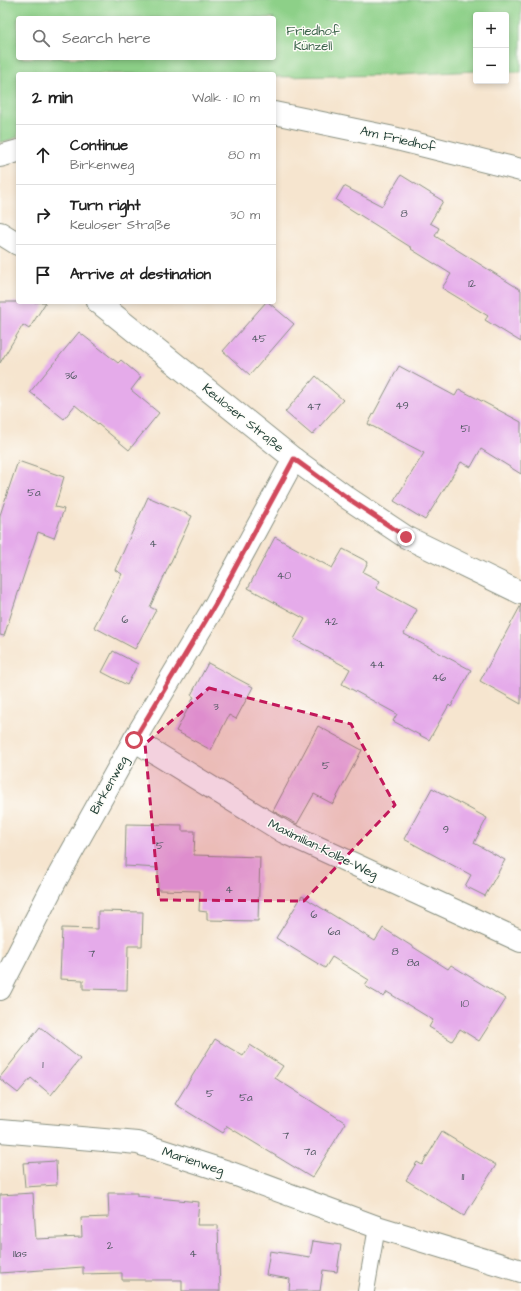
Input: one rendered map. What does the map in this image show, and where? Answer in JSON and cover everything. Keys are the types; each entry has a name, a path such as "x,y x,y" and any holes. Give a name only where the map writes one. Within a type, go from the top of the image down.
{"street":[{"name":"Am Friedhof","path":"276,113 396,138 521,170"},
{"path":"0,156 16,152"},
{"path":"0,233 16,243"},
{"name":"Keuloser Straße","path":"100,304 294,459 349,499 406,537 521,593"},
{"name":"Birkenweg","path":"0,989 55,882 134,740 215,605 294,459"},
{"name":"Maximilian-Kolbe-Weg","path":"134,740 284,832 521,941"},
{"name":"Marienweg","path":"0,1131 138,1143 231,1173 377,1227 521,1271"}],"lane":[{"path":"366,1291 377,1227"}],"highlighted area":[{"path":"209,688 351,724 395,805 304,901 159,900 145,744"}],"green space":[{"name":"Friedhof Künzell","path":"0,0 521,0 521,72 509,72 509,12 473,12 473,71 396,75 276,77 276,72 16,72 16,138 0,143"}],"building":[{"path":"401,175 443,201 430,223 439,228 435,236 521,290 521,342 485,320 488,316 442,288 451,274 336,200 344,186 382,206"},
{"path":"0,302 16,302 16,304 45,304 29,329 23,325 0,363"},
{"path":"264,304 270,304 294,324 250,375 223,351"},
{"path":"79,332 118,363 121,360 141,377 131,390 159,413 129,450 75,405 64,419 30,392"},
{"path":"399,366 455,396 459,389 521,422 521,474 481,449 471,467 461,462 425,520 394,501 424,453 368,424"},
{"path":"316,376 343,400 312,435 285,412"},
{"path":"18,461 64,477 55,507 64,509 54,538 38,532 4,636 0,635 0,515"},
{"path":"148,497 192,516 150,607 156,610 135,649 94,627 122,574 115,570"},
{"path":"275,537 332,568 343,549 368,562 363,572 380,581 376,588 417,610 404,634 471,670 451,707 449,705 429,740 393,721 397,714 342,684 350,669 294,639 305,619 248,588"},
{"path":"521,605 521,704 480,681"},
{"path":"113,651 138,664 127,685 102,672"},
{"path":"208,663 253,687 236,719 229,715 211,750 176,731 194,697 191,695"},
{"path":"318,726 362,750 333,804 314,794 297,824 273,811"},
{"path":"432,788 487,818 474,843 505,860 485,896 465,886 471,875 404,839"},
{"path":"126,824 182,825 182,831 195,831 194,855 260,857 258,921 207,920 207,912 199,911 200,891 158,890 158,868 125,866"},
{"path":"302,896 375,941 383,928 448,969 451,965 506,999 479,1041 460,1029 452,1041 429,1027 433,1020 387,992 384,997 365,986 369,980 332,957 325,968 276,938"},
{"path":"98,911 143,912 142,946 128,946 127,990 83,989 83,980 60,979 62,928 98,929"},
{"path":"40,1027 80,1059 51,1095 31,1078 18,1093 0,1079 0,1077"},
{"path":"215,1039 243,1056 250,1045 283,1066 275,1078 346,1123 312,1178 227,1126 222,1133 175,1104"},
{"path":"442,1132 496,1165 464,1216 406,1180 417,1162 422,1165"},
{"path":"56,1161 57,1185 25,1187 23,1163"},
{"path":"33,1193 36,1239 82,1237 81,1218 109,1217 108,1193 137,1193 137,1196 199,1202 197,1225 218,1225 220,1291 182,1291 182,1280 122,1280 122,1273 83,1274 83,1267 0,1273 0,1195"},
{"path":"313,1241 341,1245 337,1272 323,1270 320,1291 289,1291 290,1279 266,1275 270,1251 310,1257"}],"route":[{"path":"134,740 215,605 294,459 349,499 406,537"}]}
